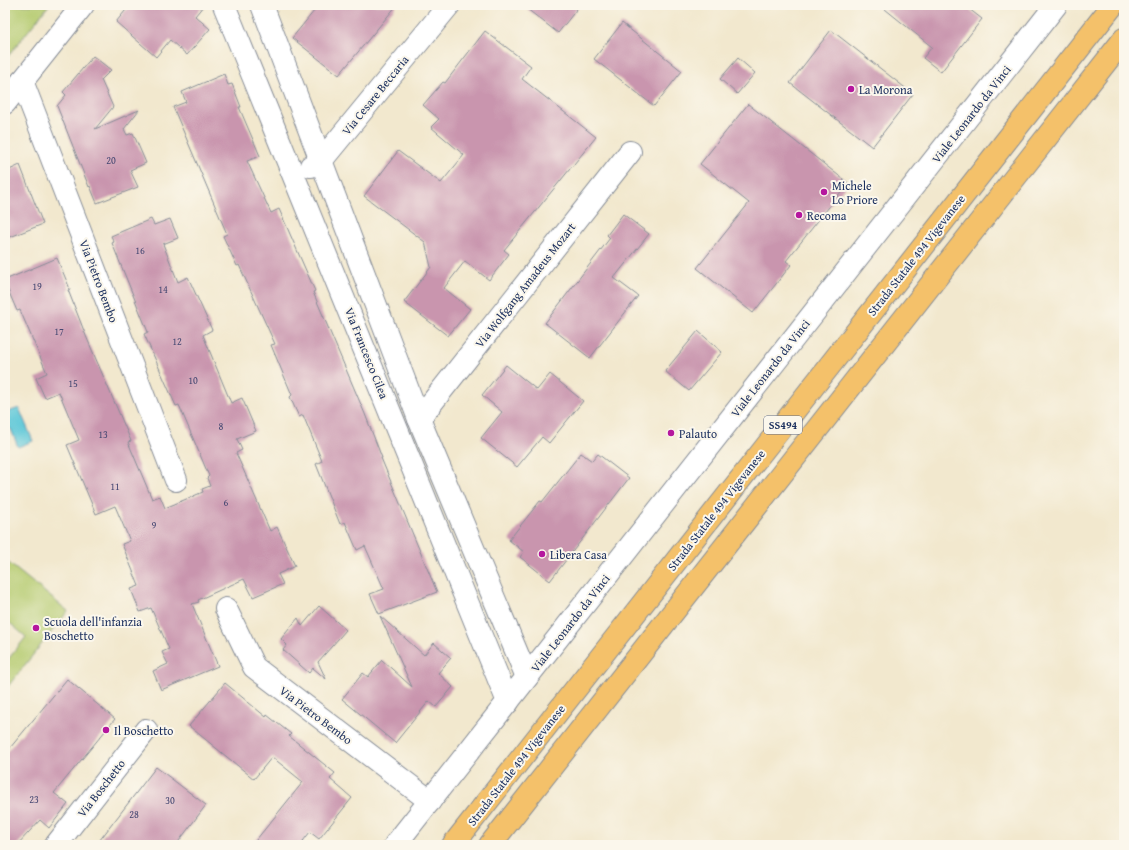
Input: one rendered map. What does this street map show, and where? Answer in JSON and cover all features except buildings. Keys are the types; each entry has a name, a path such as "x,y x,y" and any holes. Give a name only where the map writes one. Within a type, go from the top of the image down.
{"main road":[{"name":"Strada Statale 494 Vigevanese","path":"453,845 1113,5"},
{"name":"SS494","path":"490,845 1124,39"}],"street":[{"path":"5,103 82,5"},
{"name":"Via Francesco Cilea","path":"224,5 508,702"},
{"name":"Via Francesco Cilea","path":"262,5 419,419 527,677"},
{"name":"Via Cesare Beccaria","path":"293,174 321,161 449,5"},
{"name":"Viale Leonardo da Vinci","path":"396,845 1047,8"},
{"name":"Via Pietro Bembo","path":"22,81 176,480"},
{"name":"Via Wolfgang Amadeus Mozart","path":"419,419 630,152"},
{"name":"Via Pietro Bembo","path":"226,609 254,667 430,801"},
{"name":"Via Boschetto","path":"56,845 146,730"}],"green space":[{"path":"5,5 49,5 5,60"},
{"name":"Scuola dell'infanzia Boschetto","path":"5,560 68,611 5,690 5,663 26,637 5,619"}],"water":[{"path":"19,408 33,441 18,447 11,429 5,428 5,413"}],"place":[{"name":"La Morona","path":"851,89"},
{"name":"Michele Lo Priore","path":"824,192"},
{"name":"Recoma","path":"799,215"},
{"name":"Palauto","path":"671,433"},
{"name":"Libera Casa","path":"542,554"},
{"name":"Scuola dell'infanzia Boschetto","path":"36,628"},
{"name":"Il Boschetto","path":"106,730"}]}
